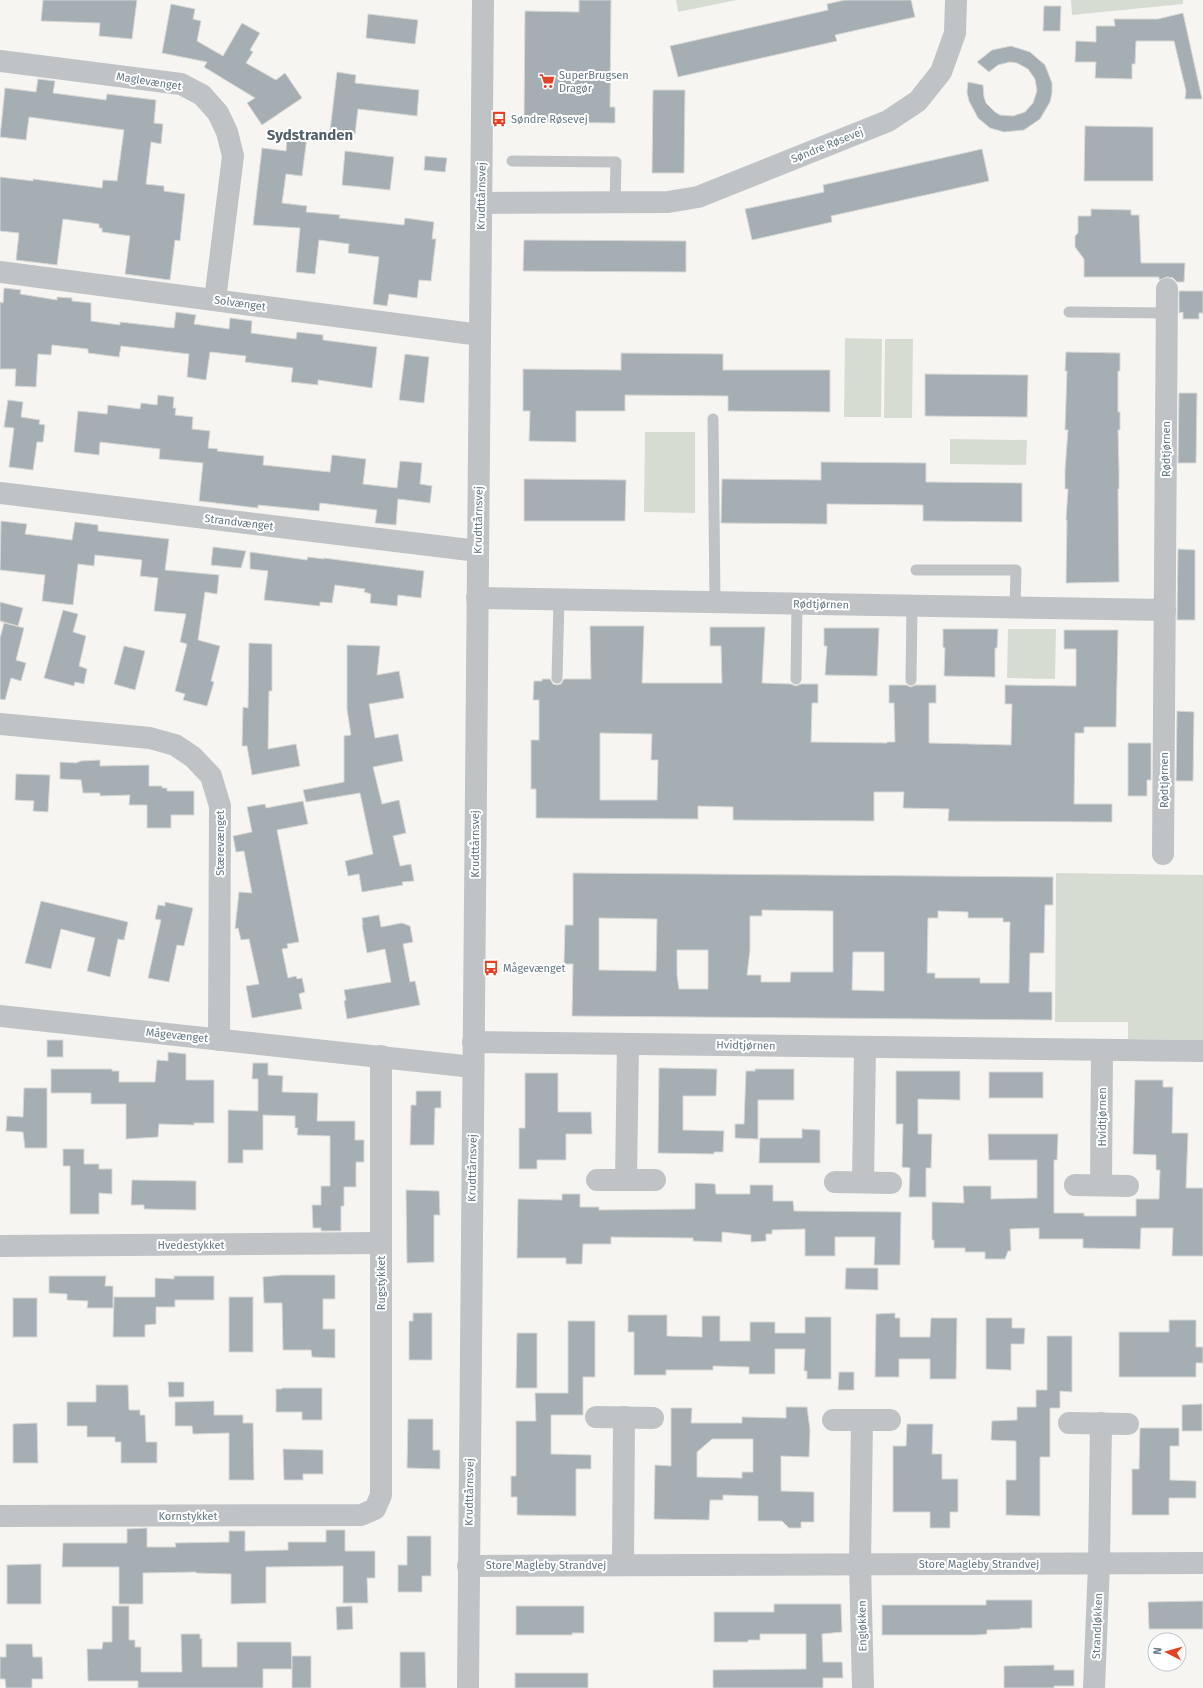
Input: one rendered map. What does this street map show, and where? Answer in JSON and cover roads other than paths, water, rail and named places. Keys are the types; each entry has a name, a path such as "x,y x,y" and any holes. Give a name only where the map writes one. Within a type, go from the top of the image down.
{"street":[{"name":"Krudttårnsvej","path":"468,1688 483,0"},
{"name":"Søndre Røsevej","path":"481,203 668,202 698,197 888,121 918,101 941,72 955,33 956,0"},
{"name":"Maglevænget","path":"0,61 181,84 202,95 218,113 227,132 233,156 215,300"},
{"name":"Solvænget","path":"0,272 480,334"},
{"name":"Rødtjørnen","path":"1163,854 1167,288"},
{"name":"Strandvænget","path":"0,493 478,551"},
{"name":"Rødtjørnen","path":"477,598 1165,610"},
{"name":"Stærevænget","path":"0,724 150,738 175,745 193,757 211,776 220,806 219,1040"},
{"name":"Mågevænget","path":"0,1016 473,1067"},
{"name":"Hvidtjørnen","path":"473,1042 1203,1051"},
{"path":"626,1180 628,1044"},
{"path":"863,1182 865,1046"},
{"name":"Hvidtjørnen","path":"1101,1185 1102,1050"},
{"name":"Rugstykket","path":"375,1509 381,1495 381,1056"},
{"path":"597,1180 655,1180"},
{"path":"835,1182 891,1183"},
{"path":"1075,1185 1128,1186"},
{"name":"Hvedestykket","path":"0,1246 382,1243"},
{"path":"596,1418 653,1418"},
{"path":"623,1565 624,1418"},
{"path":"833,1420 890,1420"},
{"path":"860,1564 862,1420"},
{"path":"1069,1423 1128,1424"},
{"path":"1099,1564 1100,1423"},
{"name":"Kornstykket","path":"0,1516 361,1515 375,1509"},
{"name":"Store Magleby Strandvej","path":"468,1566 1203,1563"},
{"name":"Engløkken","path":"860,1564 864,1688"},
{"name":"Strandløkken","path":"1094,1688 1099,1564"}],"lane":[{"path":"512,161 616,162 616,203"},
{"path":"1069,312 1167,313"},
{"path":"713,419 715,602"},
{"path":"916,570 1016,570 1015,607"},
{"path":"557,678 559,600"},
{"path":"796,679 797,604"},
{"path":"911,680 912,606"}],"place":[{"name":"SuperBrugsen Dragør","path":"547,81"},
{"name":"Søndre Røsevej","path":"499,119"},
{"name":"Mågevænget","path":"491,968"}],"district":[{"name":"Sydstranden","path":"310,135"}]}
